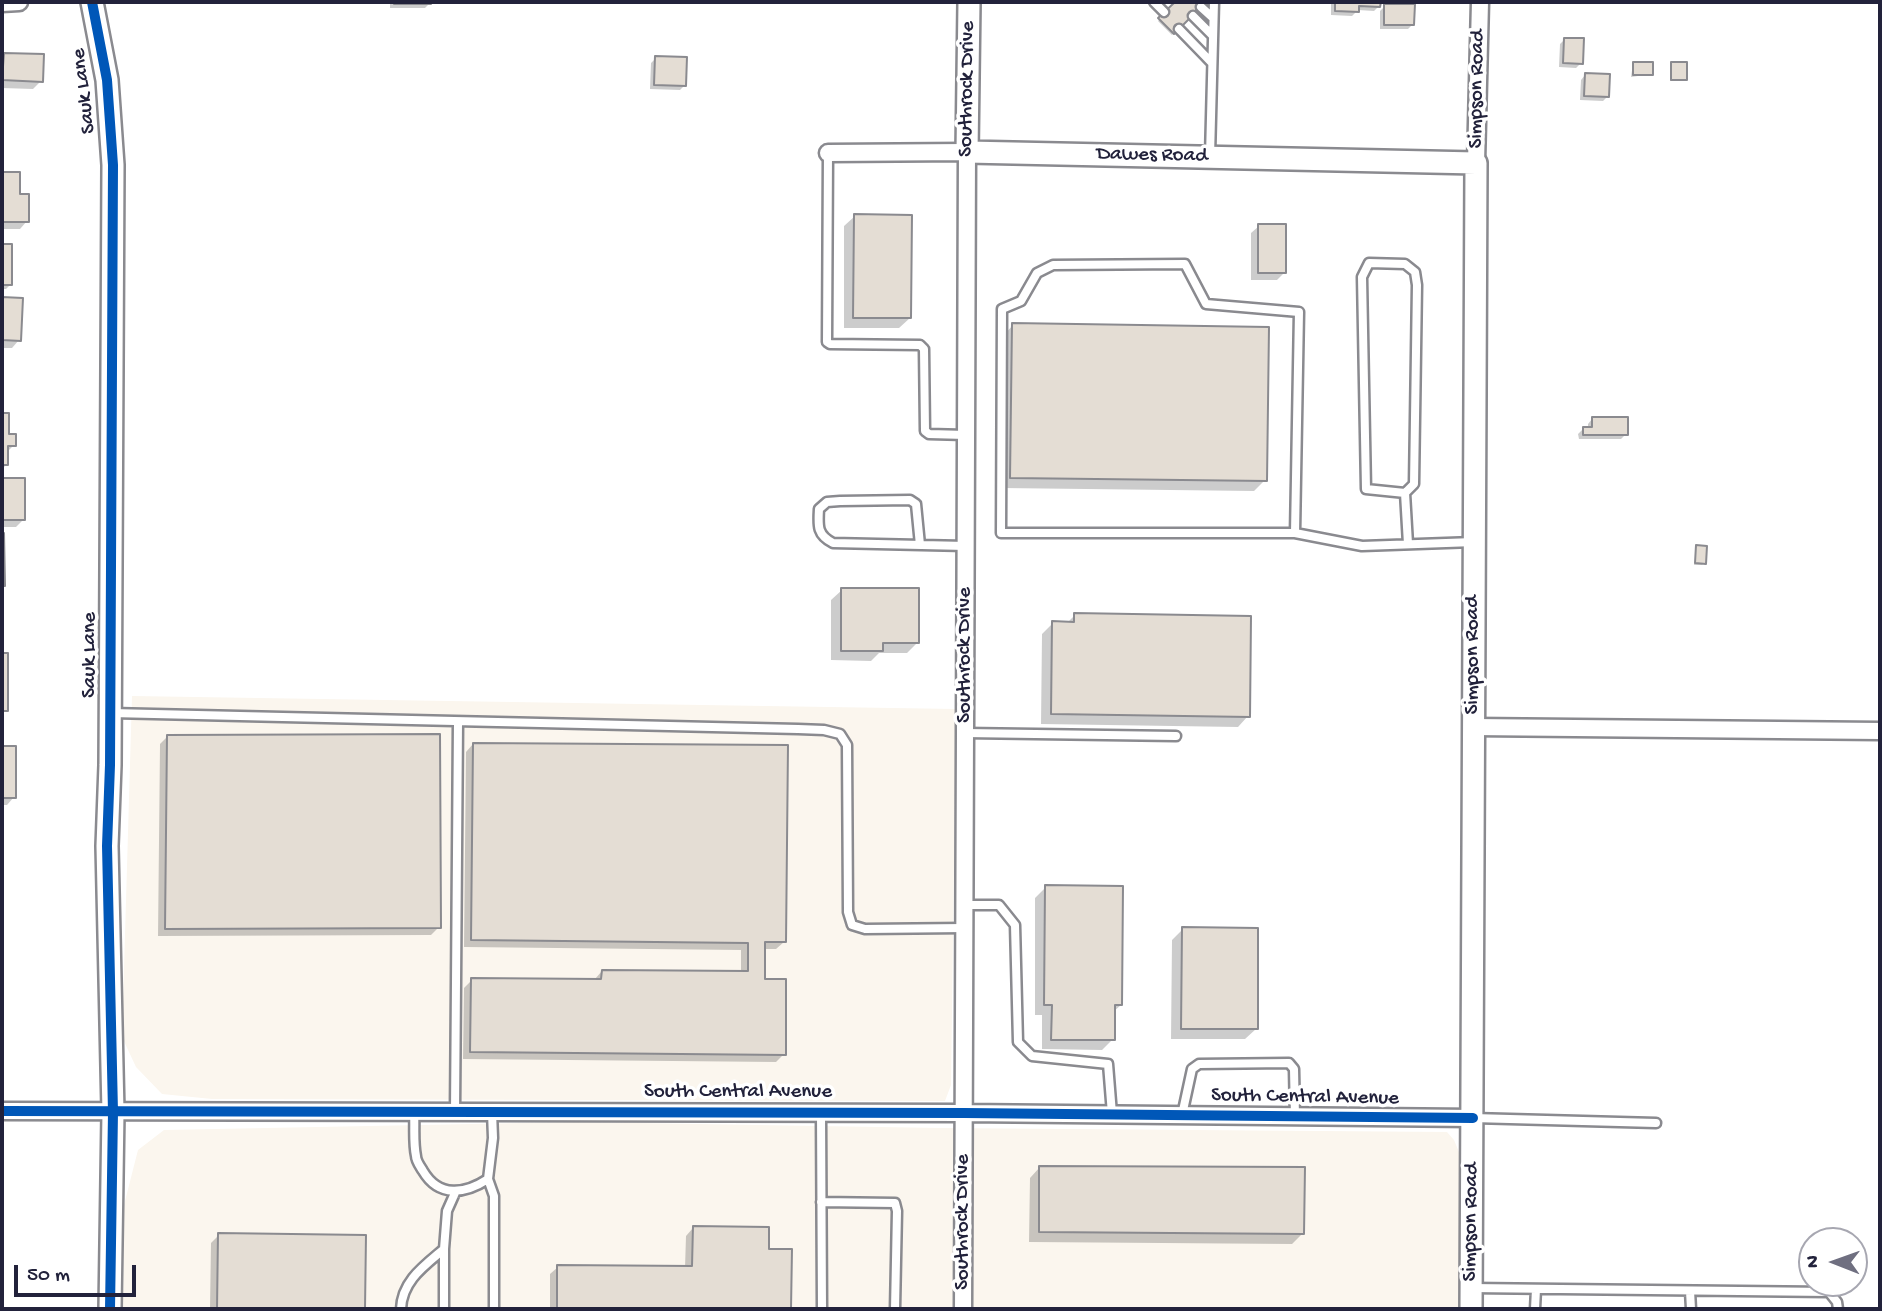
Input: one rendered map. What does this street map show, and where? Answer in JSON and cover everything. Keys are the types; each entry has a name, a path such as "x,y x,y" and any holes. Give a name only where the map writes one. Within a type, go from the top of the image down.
{"street":[{"path":"2,3 19,2"},
{"name":"Sauk Lane","path":"92,2 107,80 113,165 107,846 113,1112 110,1309"},
{"name":"Southrock Drive","path":"963,1309 968,2"},
{"name":"Simpson Road","path":"1471,1309 1476,163 1480,2"},
{"name":"Dawes Road","path":"828,153 967,152 1476,163"},
{"path":"1473,727 1880,731"},
{"name":"South Central Avenue","path":"2,1111 821,1112 1473,1118"}],"lane":[{"path":"1154,2 1164,12"},
{"path":"1210,157 1214,2"},
{"path":"1201,7 1212,17"},
{"path":"1192,16 1212,34"},
{"path":"1180,29 1212,63"},
{"path":"828,153 827,342 920,345 925,349 925,431 929,434 966,435"},
{"path":"1295,533 1299,312 1206,304 1185,264 1053,265 1037,273 1021,301 1002,309 1001,533 1295,533 1363,546 1474,542"},
{"path":"1405,493 1366,489 1362,276 1369,264 1405,264 1415,272 1417,285 1414,484 1405,493 1408,544"},
{"path":"920,545 919,514 916,503 910,500 840,500 827,502 819,509 818,529 823,538 833,543 920,545 966,546"},
{"path":"110,713 811,729 840,734 847,745 848,912 852,925 865,929 965,928"},
{"path":"455,1112 458,722"},
{"path":"965,733 1176,736"},
{"path":"965,905 999,905 1015,925 1018,1042 1032,1056 1108,1064 1112,1114"},
{"path":"1182,1115 1192,1069 1199,1064 1289,1063 1294,1069 1295,1117"},
{"path":"414,1112 416,1158 428,1179 440,1189 455,1193 476,1187 488,1179"},
{"path":"492,1112 493,1138 488,1179 494,1196 494,1309"},
{"path":"821,1112 822,1309"},
{"path":"1473,1118 1656,1123"},
{"path":"444,1309 447,1212 455,1193"},
{"path":"821,1202 895,1203 895,1309"},
{"path":"401,1309 401,1296 406,1286 420,1269 444,1249"},
{"path":"1471,1288 1829,1292 1838,1301 1838,1309"},
{"path":"1535,1309 1536,1289"},
{"path":"1690,1291 1691,1309"}],"shaded area":[{"path":"132,696 956,709 951,1085 945,1101 212,1099 162,1094 136,1067 122,1037"},
{"path":"574,1122 1447,1132 1454,1140 1461,1157 1459,1309 123,1309 124,1205 138,1150 164,1130"}],"building":[{"path":"431,2 431,4 394,4"},
{"path":"1175,2 1204,4 1174,34 1158,18"},
{"path":"1335,2 1381,2 1380,7 1359,6 1359,12 1335,11"},
{"path":"1384,4 1415,4 1414,25 1384,25"},
{"path":"1564,38 1584,38 1583,64 1563,63"},
{"path":"4,53 44,54 43,82 2,80"},
{"path":"655,56 687,57 686,86 654,85"},
{"path":"1633,62 1653,62 1653,75 1633,75"},
{"path":"1671,62 1687,62 1687,80 1671,80"},
{"path":"1585,73 1610,74 1609,97 1584,96"},
{"path":"2,172 20,172 20,194 29,194 29,222 2,222"},
{"path":"854,214 912,215 911,318 853,318"},
{"path":"1258,224 1286,224 1286,273 1258,273"},
{"path":"2,244 12,244 12,285 2,285"},
{"path":"2,297 23,298 21,341 2,340"},
{"path":"1012,323 1269,327 1267,481 1010,478"},
{"path":"2,413 9,413 9,434 16,434 16,446 8,446 8,465 2,465"},
{"path":"1592,417 1628,417 1628,435 1583,435 1583,427 1592,427"},
{"path":"3,478 25,478 25,520 2,520"},
{"path":"4,533 5,586 2,586"},
{"path":"1696,545 1707,546 1706,564 1695,563"},
{"path":"841,588 919,588 919,643 883,643 883,651 841,651"},
{"path":"1074,613 1251,616 1250,717 1051,714 1052,621 1074,622"},
{"path":"2,653 8,653 8,711 2,711"},
{"path":"440,734 441,928 165,929 167,735"},
{"path":"473,743 788,745 786,942 765,942 765,979 786,979 786,1055 470,1052 471,978 601,979 602,970 748,971 748,943 471,940"},
{"path":"2,746 16,746 16,798 2,798"},
{"path":"1045,885 1123,886 1122,1005 1115,1005 1115,1040 1051,1040 1052,1005 1044,1005"},
{"path":"1182,927 1258,928 1258,1029 1181,1029"},
{"path":"1039,1166 1305,1167 1304,1234 1039,1232"},
{"path":"693,1226 769,1227 769,1249 792,1249 791,1309 557,1309 557,1265 692,1266"},
{"path":"218,1233 366,1235 365,1309 217,1309"}],"cycle path":[{"path":"92,2 107,80 113,165 110,765 107,846 113,1112 110,1309"},
{"path":"2,1111 964,1113 1473,1118"}]}
